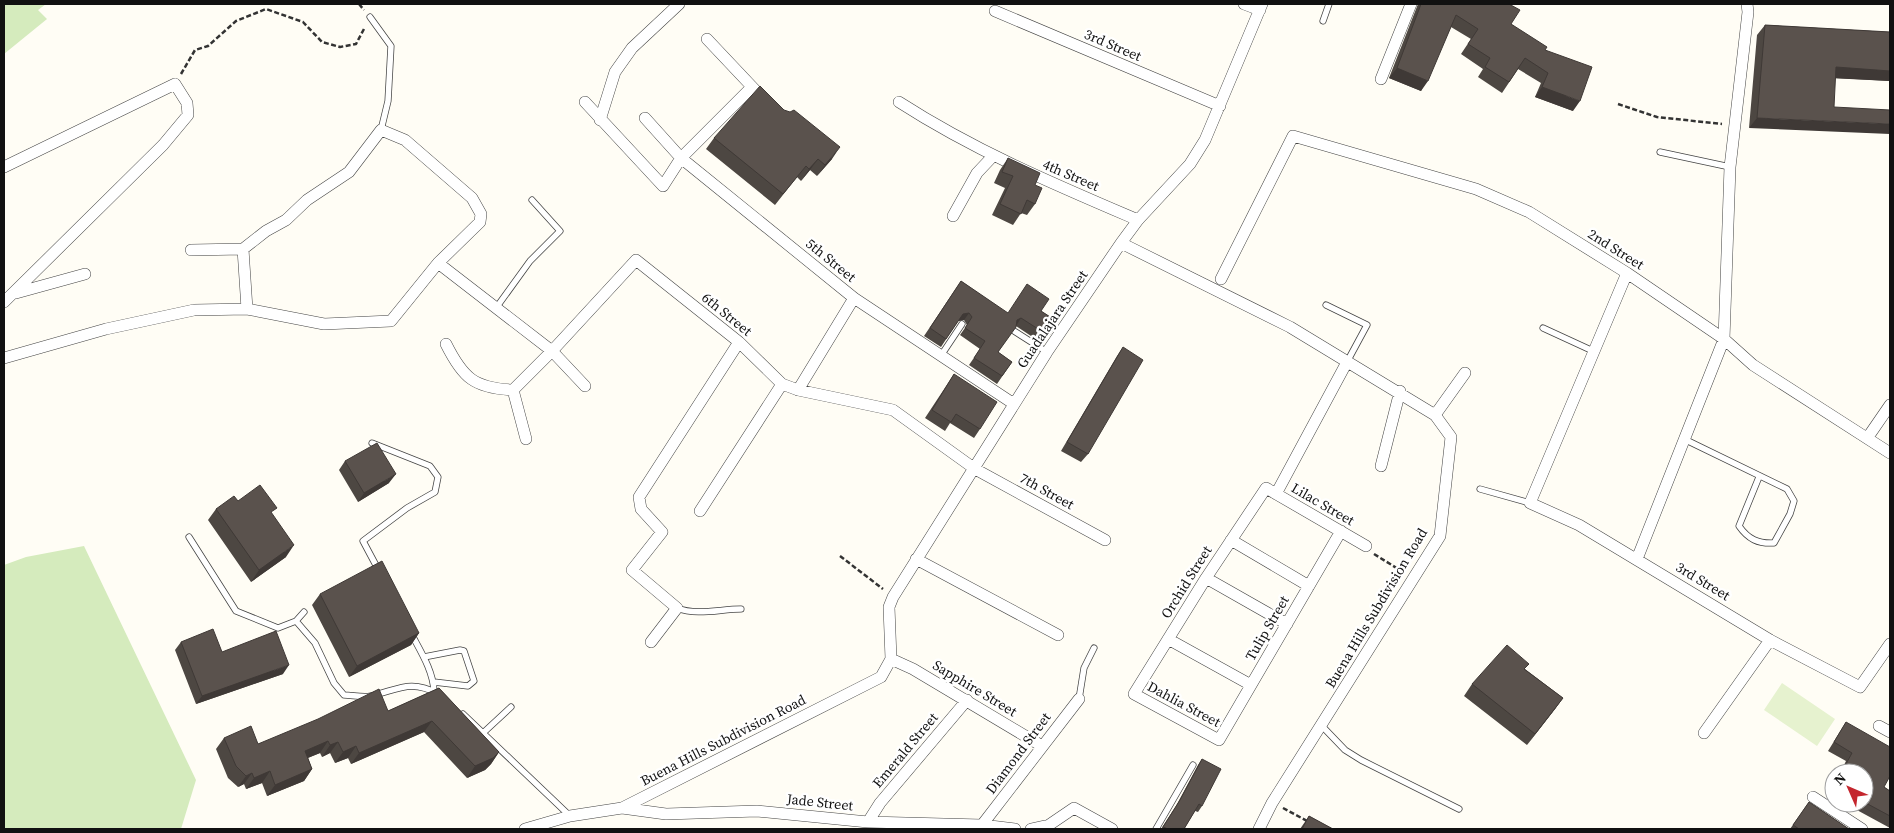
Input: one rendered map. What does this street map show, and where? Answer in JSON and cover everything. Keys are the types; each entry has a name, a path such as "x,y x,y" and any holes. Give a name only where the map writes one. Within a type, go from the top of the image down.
{"street":[{"path":"600,120 615,72 632,48 679,4"},
{"path":"1244,4 1261,7"},
{"path":"1381,79 1411,4"},
{"name":"Guadalajara Street","path":"891,659 889,607 893,597 1047,352 1121,243 1138,220 1190,164 1205,140 1261,7"},
{"path":"1638,559 1724,339 1730,167 1749,7"},
{"name":"3rd Street","path":"995,11 1220,106"},
{"path":"707,39 763,99"},
{"path":"4,167 175,84 187,102 188,114 164,145 4,302"},
{"path":"586,102 600,120 663,186 681,158 752,87"},
{"name":"4th Street","path":"900,102 945,132 993,156 1138,220"},
{"name":"5th Street","path":"645,118 681,158 854,298 940,357 1014,404"},
{"path":"4,358 106,329 194,310 247,309 324,324 391,321 438,263 480,222 481,214 478,206 464,190 405,140 380,130 349,172 307,200 286,220 266,231 243,249 191,250"},
{"name":"2nd Street","path":"1221,279 1292,136 1476,189 1529,212 1627,273 1724,339 1753,365 1868,437 1890,453"},
{"path":"953,216 978,173 993,156"},
{"name":"Buena Hills Subdivision Road","path":"1121,243 1290,327 1347,362 1400,391 1435,415 1451,437 1440,536 1272,803 1259,829"},
{"path":"243,249 247,309"},
{"name":"6th Street","path":"513,390 552,351 636,260 738,342 782,384 798,390 893,410 975,469"},
{"path":"438,263 552,351 585,386"},
{"path":"1530,503 1627,273"},
{"path":"14,293 85,274"},
{"path":"798,390 854,298"},
{"path":"651,642 677,608 632,570 662,532 641,509 638,497 738,342"},
{"path":"446,344 457,367 466,376 494,389 513,390 526,439"},
{"path":"1276,494 1347,362"},
{"path":"1435,415 1465,373"},
{"path":"700,511 782,384"},
{"path":"1381,466 1400,391"},
{"path":"1868,437 1890,405"},
{"name":"7th Street","path":"975,469 1105,540"},
{"name":"Lilac Street","path":"1266,488 1366,546"},
{"name":"Orchid Street","path":"1134,694 1206,578 1266,488"},
{"name":"3rd Street","path":"1530,503 1580,525 1770,640 1860,687 1890,644"},
{"name":"Tulip Street","path":"1219,740 1341,531"},
{"path":"1231,540 1309,586"},
{"path":"916,559 1058,635"},
{"path":"1206,578 1287,624"},
{"path":"1168,639 1251,685"},
{"path":"1704,733 1770,640"},
{"name":"Buena Hills Subdivision Road","path":"525,829 554,825 570,816 622,808 881,677 891,659"},
{"name":"Sapphire Street","path":"891,659 967,700 1042,746"},
{"name":"Dahlia Street","path":"1134,694 1219,740"},
{"name":"Diamond Street","path":"982,825 1079,699"},
{"name":"Emerald Street","path":"868,822 880,803 967,700"},
{"path":"1879,726 1890,732"},
{"path":"1813,797 1862,829"},
{"name":"Jade Street","path":"622,808 666,814 757,811 868,822 982,825 1015,829"},
{"path":"1031,829 1049,825 1074,808 1112,829"}],"lane":[{"path":"1323,21 1329,4"},
{"path":"370,17 391,46 388,100 380,130"},
{"path":"1660,152 1730,167"},
{"path":"496,308 530,261 560,231 532,200"},
{"path":"1326,305 1367,325 1347,362"},
{"path":"940,357 962,324"},
{"path":"1543,328 1593,352"},
{"path":"1014,331 1047,352"},
{"path":"1686,440 1787,490 1794,501 1790,514 1774,543 1762,544 1745,535 1739,526 1758,477"},
{"path":"372,443 430,466 438,477 435,492 407,508 363,541 380,574"},
{"path":"1480,489 1530,503"},
{"path":"189,537 236,611 278,628 296,621 304,612"},
{"path":"677,608 686,612 714,612 723,609 741,609"},
{"path":"296,621 315,643 334,683 344,695 369,696 403,686 419,685 444,696"},
{"path":"411,632 434,682 434,691"},
{"path":"1079,699 1084,668 1094,648"},
{"path":"424,657 460,650 464,652 474,681 468,686 434,682"},
{"path":"483,733 511,707"},
{"path":"457,708 570,816"},
{"path":"1321,725 1345,750 1361,760 1459,809"},
{"path":"1156,829 1193,765"}],"path":[{"path":"175,84 195,50 208,46 236,20 266,9 303,22 322,42 340,47 356,44 370,17 359,4"},
{"path":"1618,104 1657,117 1707,124 1735,125"},
{"path":"1366,546 1372,553 1405,574"},
{"path":"840,556 893,597"},
{"path":"1272,803 1313,824"}],"green space":[{"path":"4,4 46,4 38,10 47,19 4,54"},
{"path":"84,546 196,780 181,829 4,829 4,565 26,557"},
{"path":"1782,683 1835,719 1817,746 1764,710"}],"building":[{"path":"1421,4 1509,4 1520,10 1511,24 1547,47 1545,50 1592,67 1580,101 1542,87 1548,73 1525,58 1509,82 1485,67 1490,58 1468,44 1478,29 1456,15 1428,81 1397,68"},
{"path":"1765,25 1890,32 1890,71 1836,67 1834,107 1890,110 1890,124 1757,118"},
{"path":"760,86 784,110 790,112 794,110 840,147 825,165 818,159 809,169 806,166 783,194 714,138"},
{"path":"1008,158 1040,173 1035,185 1042,188 1035,204 1027,200 1021,214 1000,204 1013,176 1002,172"},
{"path":"961,281 1008,313 1027,284 1049,299 1041,311 1058,322 1049,336 1021,318 1017,320 1016,327 998,352 1012,362 1002,376 974,358 985,341 965,328 972,317 969,313 963,314 946,339 930,328"},
{"path":"1123,347 1143,360 1088,454 1067,442"},
{"path":"954,374 997,402 980,429 956,414 951,422 932,410"},
{"path":"377,443 396,474 364,493 345,461"},
{"path":"260,485 277,508 271,512 294,545 259,570 216,509 234,496 238,501"},
{"path":"382,561 419,633 357,666 320,594"},
{"path":"213,629 222,652 276,631 289,665 202,696 181,642"},
{"path":"1507,645 1529,664 1524,669 1563,698 1535,734 1472,684"},
{"path":"439,688 499,752 493,758 475,766 432,721 359,753 356,746 343,752 338,742 330,745 328,741 305,751 312,769 275,785 270,771 254,778 252,773 246,776 236,766 224,738 251,726 258,744 318,719 379,689 388,711"},
{"path":"1846,722 1890,747 1890,776 1884,787 1890,791 1890,816 1874,807 1874,763 1846,763 1852,753 1834,742"},
{"path":"1202,759 1221,769 1202,806 1199,804 1184,829 1168,829 1163,827 1180,800"},
{"path":"1809,802 1849,829 1799,829 1793,825"},
{"path":"1309,816 1333,829 1302,829"}]}
